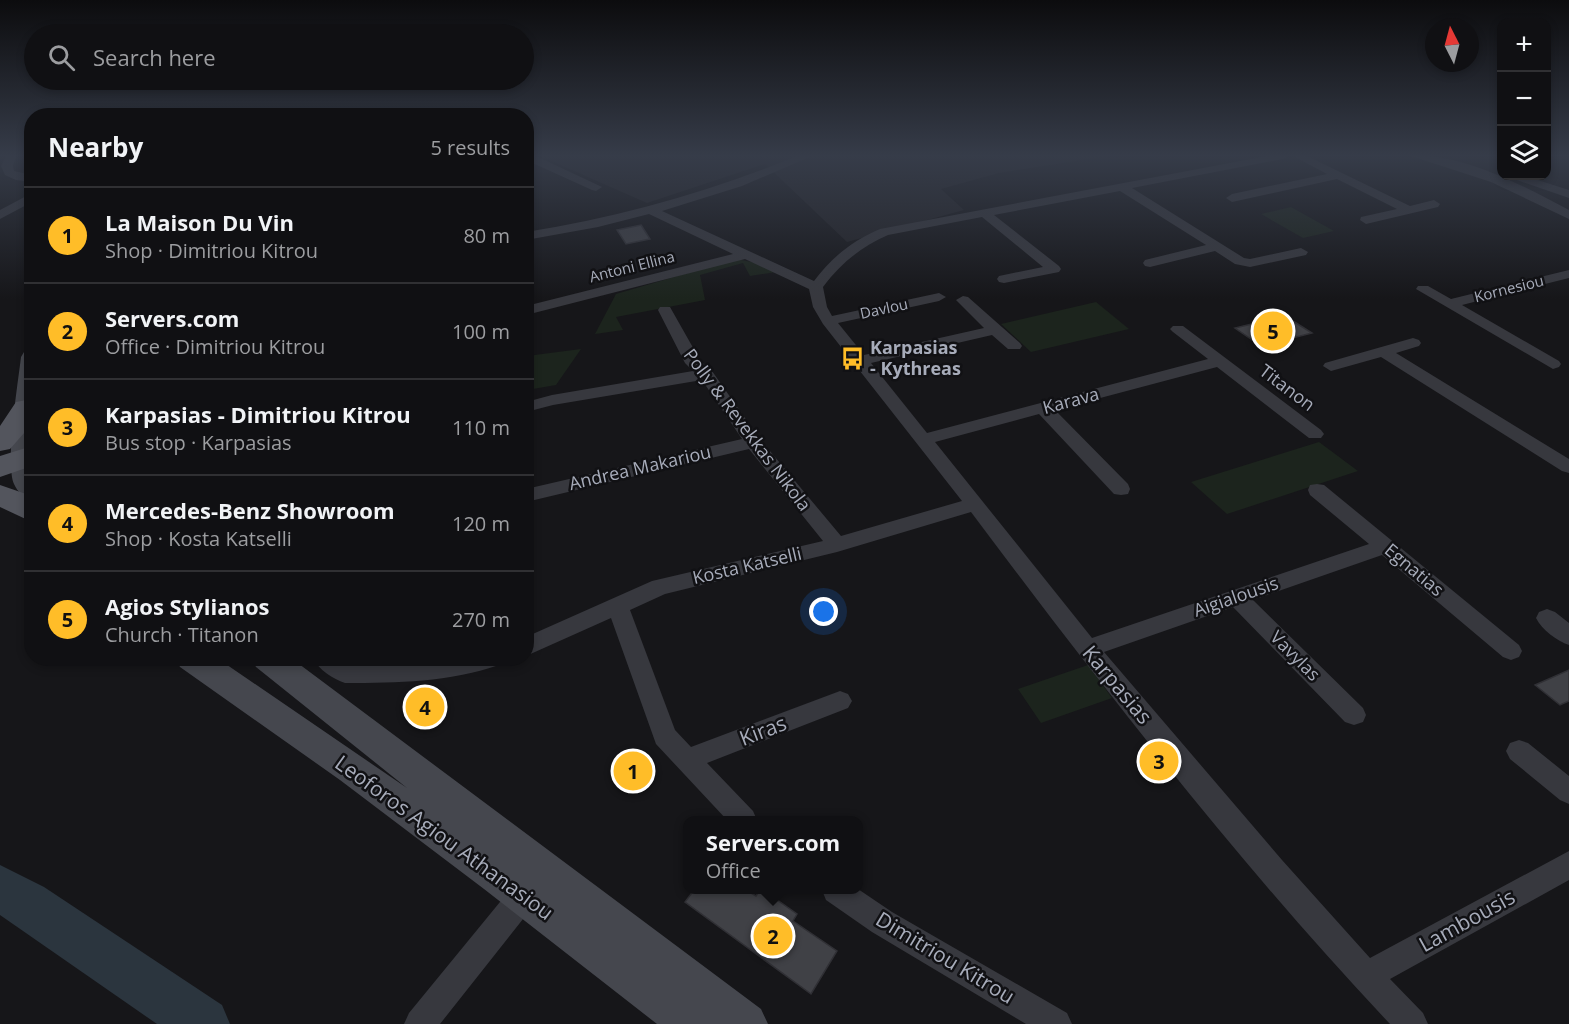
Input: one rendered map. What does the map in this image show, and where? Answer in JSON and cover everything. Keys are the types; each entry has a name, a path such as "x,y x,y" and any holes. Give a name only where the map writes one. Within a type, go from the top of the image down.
{"main road":[{"path":"18,465 17,425 24,413"},
{"path":"0,496 24,505"},
{"name":"Leoforos Agiou Athanasiou","path":"203,666 352,769 533,883 746,1024"},
{"name":"Leoforos Agiou Athanasiou","path":"276,666 533,883 605,959 693,1024"}],"street":[{"path":"0,215 20,204"},
{"path":"534,234 652,211 675,204"},
{"path":"652,211 816,287 837,259 864,240 885,232 1031,204"},
{"path":"1149,204 1240,261 1250,262 1302,252"},
{"path":"1397,204 1409,210"},
{"path":"1366,220 1434,204"},
{"path":"1549,204 1569,215"},
{"path":"1555,207 1569,204"},
{"path":"984,213 1054,269 1004,279"},
{"path":"1150,264 1216,247"},
{"name":"Antoni Ellina","path":"534,309 745,255"},
{"name":"Kornesiou","path":"1449,304 1569,274"},
{"name":"Karpasias","path":"816,287 820,307 828,321 975,504 1087,649 1272,870 1412,1024"},
{"name":"Kornesiou","path":"1423,289 1553,364"},
{"name":"Davlou","path":"828,321 939,297"},
{"path":"963,300 1014,346"},
{"name":"Polly & Revekkas Nikola","path":"665,310 693,363 706,374 753,442 837,545"},
{"name":"Titanon","path":"1178,329 1315,434"},
{"path":"860,361 995,330"},
{"path":"1331,366 1413,343"},
{"path":"1383,351 1569,466"},
{"name":"Karava","path":"922,440 1220,361"},
{"path":"534,405 706,374"},
{"path":"1043,408 1121,489"},
{"name":"Andrea Makariou","path":"534,494 753,442"},
{"name":"Egnatias","path":"1317,490 1511,651"},
{"name":"Kosta Katselli","path":"534,643 660,587 837,545 975,504"},
{"name":"Aigialousis","path":"1087,649 1385,546"},
{"name":"Vavylas","path":"1236,597 1354,715"},
{"path":"618,606 665,736 740,816"},
{"path":"1547,618 1569,636"},
{"path":"335,666 345,673 405,673 462,666"},
{"name":"Kiras","path":"686,760 840,701"},
{"path":"1519,751 1569,792"},
{"name":"Lambousis","path":"1366,976 1569,865"},
{"path":"420,1024 533,883"},
{"name":"Dimitriou Kitrou","path":"842,894 882,922 1056,1024"}],"shaded area":[{"path":"807,204 957,204 964,210 847,242"},
{"path":"1291,207 1334,231 1303,238 1261,214"},
{"path":"736,259 762,264 776,272 750,276 743,263 700,275 705,300 616,317 623,330 595,334 616,294"},
{"path":"1096,302 1129,329 1031,352 1001,324"},
{"path":"581,349 556,385 534,389 534,355"},
{"path":"1319,442 1358,471 1227,514 1191,482"},
{"path":"1088,665 1112,698 1041,723 1018,689"}],"building":[{"path":"641,225 650,239 626,244 617,230"},
{"path":"1285,316 1312,333 1261,346 1235,328"},
{"path":"1569,670 1569,701 1560,705 1535,685"},
{"path":"691,894 753,894 756,896 769,894 797,914 793,921 837,951 811,994 685,902"}],"waterway":[{"path":"0,889 27,904 203,1024"}],"place":[{"name":"Agios Stylianos","path":"1273,331"},
{"name":"Karpasias - Kythreas","path":"852,358"},
{"name":"Mercedes-Benz Showroom","path":"425,707"},
{"name":"Karpasias - Dimitriou Kitrou","path":"1159,761"},
{"name":"La Maison Du Vin","path":"633,771"},
{"name":"Servers.com","path":"773,936"}]}
